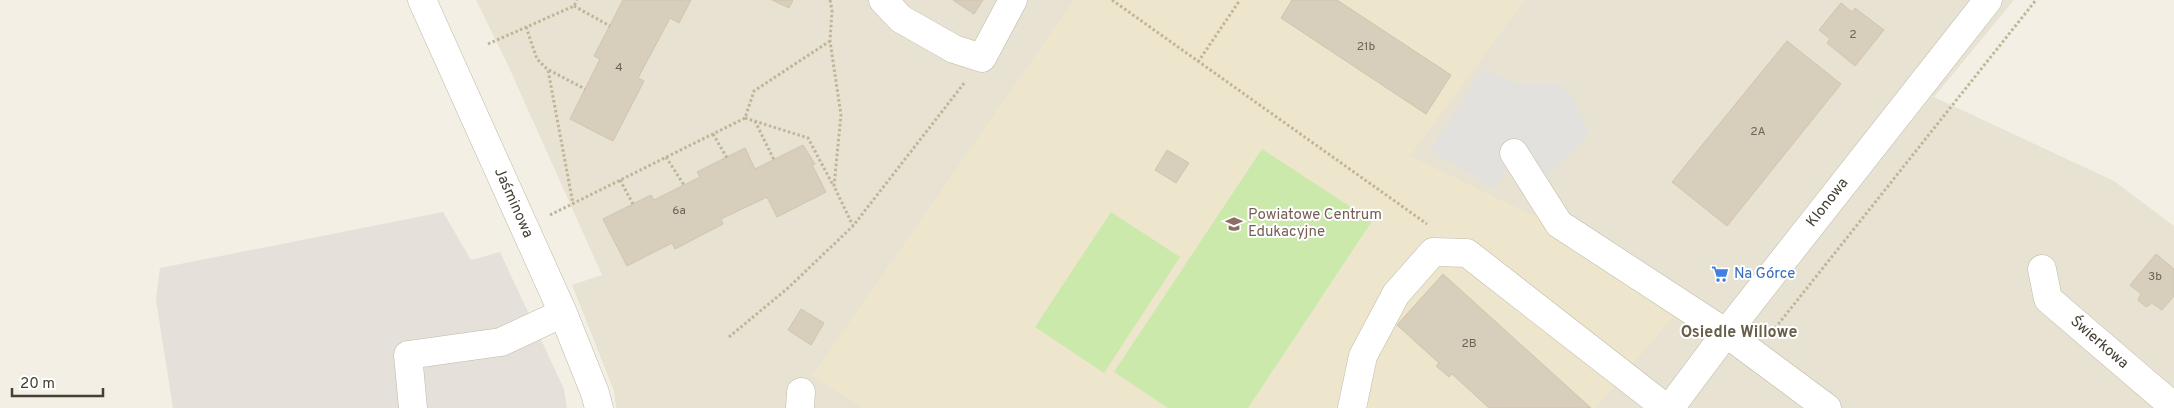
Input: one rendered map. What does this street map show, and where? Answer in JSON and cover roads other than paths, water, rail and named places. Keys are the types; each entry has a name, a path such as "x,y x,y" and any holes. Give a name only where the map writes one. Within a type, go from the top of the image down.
{"street":[{"name":"Jaśminowa","path":"422,0 563,313 595,392 599,408"},
{"path":"883,0 901,19 954,48 982,58 1013,0"},
{"name":"Klonowa","path":"1670,408 1726,333 1988,0"},
{"path":"1514,153 1559,224 1726,333 1827,408"},
{"path":"1352,408 1364,356 1396,294 1433,252 1466,253 1666,408"},
{"name":"Świerkowa","path":"2042,269 2048,299 2174,408"},
{"path":"414,408 408,355 502,342 563,313"}],"place":[{"name":"Powiatowe Centrum Edukacyjne","path":"1234,224"},
{"name":"Na Górce","path":"1720,274"}],"district":[{"name":"Osiedle Willowe","path":"1739,333"}]}
